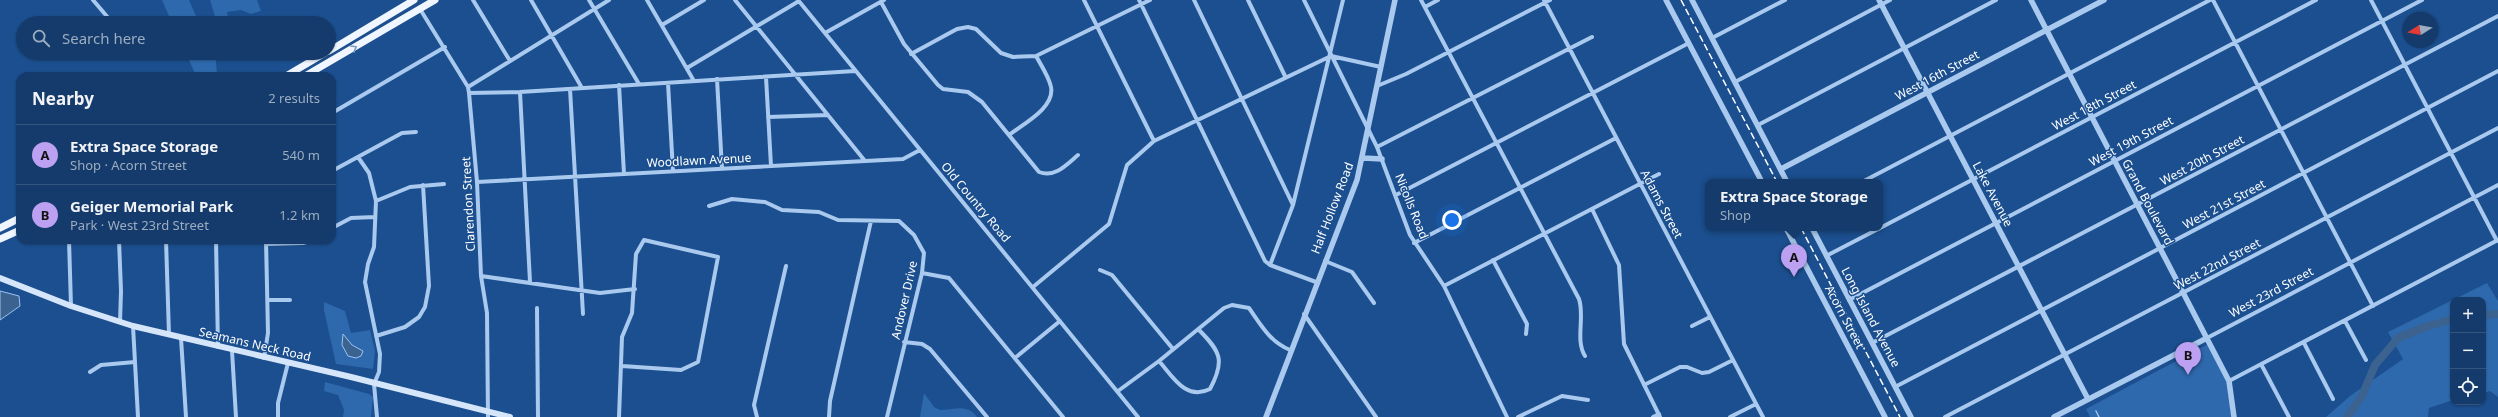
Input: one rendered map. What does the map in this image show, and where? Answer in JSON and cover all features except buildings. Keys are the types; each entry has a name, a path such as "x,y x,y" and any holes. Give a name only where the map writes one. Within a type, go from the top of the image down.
{"main road":[{"path":"336,46 414,0"},
{"path":"336,58 435,0"},
{"path":"293,72 313,60"},
{"path":"312,72 333,60"},
{"path":"0,228 16,220"},
{"path":"0,239 16,232"},
{"name":"Seamans Neck Road","path":"0,278 71,306 133,326 218,348 374,384 488,414 510,417"}],"street":[{"path":"93,0 107,16"},
{"path":"473,0 510,61"},
{"path":"531,0 582,88"},
{"path":"589,0 639,84"},
{"path":"468,87 609,0"},
{"path":"647,0 694,81"},
{"path":"662,26 704,0"},
{"path":"734,0 865,161"},
{"path":"687,68 798,0"},
{"name":"Old Country Road","path":"798,0 855,72 1033,287 1138,417"},
{"path":"1084,0 1154,141"},
{"path":"911,54 957,29 968,27 976,29 1001,53 1013,57 1036,56 1097,26 1140,2 1150,0"},
{"path":"1194,0 1293,205"},
{"path":"1248,0 1285,76"},
{"name":"Nicolls Road","path":"1304,0 1377,147 1414,243 1444,286 1507,417"},
{"path":"1270,265 1293,205 1331,56 1343,0"},
{"name":"Half Hollow Road","path":"1266,417 1324,260 1357,180 1363,158 1380,66 1395,0"},
{"path":"1422,0 1582,307 1581,344 1585,356"},
{"path":"1425,7 1438,0"},
{"path":"1666,0 1760,179"},
{"path":"1692,0 1786,179"},
{"path":"1712,38 1785,0"},
{"path":"1735,82 1880,2 1890,0"},
{"path":"1758,125 1996,0"},
{"name":"Grand Boulevard","path":"2031,0 2229,381 2234,417"},
{"name":"West 16th Street","path":"1780,169 2104,0"},
{"path":"1868,179 2210,0"},
{"path":"2213,0 2373,306"},
{"name":"West 18th Street","path":"1883,226 2316,0"},
{"path":"2229,381 2497,241 2371,0"},
{"name":"West 19th Street","path":"1849,300 2422,0"},
{"path":"825,33 883,1 904,44 938,85 944,89 975,95 1039,172 1047,175 1056,173 1078,156"},
{"path":"1377,86 1395,80 1546,1"},
{"name":"Adams Street","path":"1546,1 1592,93 1763,417"},
{"path":"1140,2 1265,261 1270,265 1316,282"},
{"name":"Lake Avenue","path":"1880,2 2088,399"},
{"name":"Clarendon Street","path":"420,9 445,47 468,87 477,182 482,276 486,313 488,414"},
{"name":"West 20th Street","path":"1872,343 2498,16"},
{"path":"1377,147 1569,47 1592,37"},
{"path":"1396,195 1689,43"},
{"path":"336,110 445,47"},
{"path":"1009,135 1043,108 1051,96 1051,88 1036,56"},
{"path":"1033,287 1109,224 1127,165 1154,141 1285,76 1331,56 1380,66"},
{"path":"303,66 306,72"},
{"name":"West 21st Street","path":"1895,387 2498,71"},
{"path":"469,93 520,92 717,79 855,72"},
{"path":"766,77 771,166"},
{"path":"717,79 722,169"},
{"path":"668,82 673,171"},
{"path":"619,85 624,174"},
{"path":"570,89 583,314"},
{"path":"520,92 530,282"},
{"path":"768,117 828,115"},
{"name":"West 22nd Street","path":"1945,417 2498,128"},
{"path":"336,169 402,133 416,132"},
{"path":"1414,243 1616,138"},
{"name":"Woodlawn Avenue","path":"477,182 903,159 920,150"},
{"path":"358,157 370,173 376,201 374,248 368,264 365,282 381,364 374,384 377,417"},
{"path":"1363,158 1382,159"},
{"path":"1444,286 1660,174"},
{"path":"376,201 410,187 444,184"},
{"path":"376,336 405,327 419,317 425,307 429,286 423,185"},
{"name":"West 23rd Street","path":"2054,417 2498,185"},
{"name":"Andover Drive","path":"709,206 732,199 765,202 782,210 820,212 838,220 899,221 914,235 924,253 922,272 887,417"},
{"path":"1592,209 1617,259 1624,344 1659,416 1653,417"},
{"path":"336,226 351,218 375,217"},
{"path":"830,417 830,401 871,221"},
{"name":"Acorn Street","path":"1788,231 1885,417"},
{"name":"Long Island Avenue","path":"1814,231 1911,417"},
{"name":"West 18th Street","path":"1826,256 1874,231"},
{"path":"619,417 622,337 632,313 635,289 636,254 644,240 718,257 698,362 681,370 622,366"},
{"path":"69,244 71,306"},
{"path":"119,244 121,291 120,322"},
{"path":"166,244 169,335"},
{"path":"216,244 218,348"},
{"path":"264,358 268,332 266,244"},
{"path":"1324,260 1352,272 1374,303"},
{"path":"1493,260 1527,324 1526,334"},
{"path":"758,417 754,405 786,266"},
{"path":"1100,270 1112,275 1173,349"},
{"path":"922,272 949,278 1063,417"},
{"path":"482,276 600,293 635,289"},
{"path":"268,300 290,300"},
{"path":"1118,391 1199,330 1224,308 1232,305 1241,305 1249,308 1273,340 1290,350"},
{"path":"537,308 538,417"},
{"path":"1304,313 1376,417"},
{"path":"1692,326 1710,317"},
{"path":"2345,321 2366,360"},
{"path":"1015,358 1060,322"},
{"path":"133,326 138,417"},
{"path":"1159,361 1183,390 1193,394 1210,389 1221,364 1220,356 1217,350 1199,330"},
{"path":"182,338 186,417"},
{"path":"904,342 922,344 930,349 987,417"},
{"path":"2304,343 2333,399"},
{"path":"232,351 236,417"},
{"path":"1644,385 1680,367 1687,367 1702,373 1709,372 1733,360"},
{"path":"90,372 101,365 135,362"},
{"path":"278,417 278,403 288,363"},
{"path":"2261,364 2289,417"},
{"path":"1518,417 1562,396 1588,400"},
{"path":"1730,417 1756,404"}],"shaded area":[{"path":"162,0 189,0 196,16 169,16"},
{"path":"210,0 257,0 261,11 251,14 241,10 227,12 228,16 215,16"},
{"path":"189,60 216,60 217,72 194,72"},
{"path":"2487,283 2498,301 2498,397 2490,391 2486,392 2486,297 2459,297"},
{"path":"0,291 19,296 20,306 0,320"},
{"path":"2450,301 2450,401 2429,408 2428,417 2326,417 2350,396 2403,359 2388,332"},
{"path":"324,302 345,311 351,333 370,330 375,351 373,369 336,364 324,310"},
{"path":"343,334 352,345 363,351 361,356 356,358 348,356 342,345"},
{"path":"2210,343 2229,381 2232,417 2090,417 2086,409"},
{"path":"325,382 369,394 373,397 371,417 343,417 344,410 338,395 324,391"},
{"path":"924,393 934,407 940,410 960,408 969,410 977,417 920,417"}],"waterway":[{"path":"2486,315 2498,314"},
{"path":"2347,417 2362,396 2375,365 2398,338 2425,327 2450,320"},
{"path":"2096,411 2099,417"}],"railway":[{"path":"1681,0 1775,179"},
{"path":"1803,231 1900,417"}],"place":[{"name":"Extra Space Storage","path":"1794,277"},
{"name":"Geiger Memorial Park","path":"2188,375"}]}
